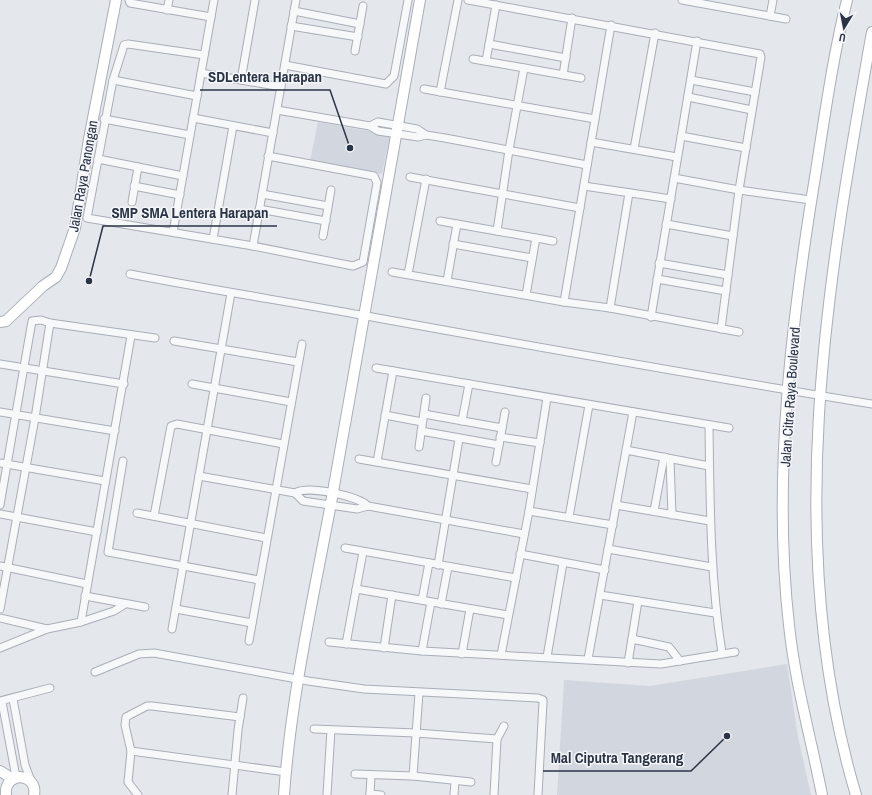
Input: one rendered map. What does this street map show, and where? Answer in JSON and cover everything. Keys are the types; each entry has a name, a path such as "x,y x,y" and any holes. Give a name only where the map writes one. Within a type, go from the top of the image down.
{"main road":[{"name":"Jalan Raya Panongan","path":"0,322 6,321 60,272 76,220 89,139 116,0"},
{"path":"284,795 287,747 297,679 334,506 401,130 420,0"},
{"name":"Jalan Citra Raya Boulevard","path":"822,795 801,703 789,623 785,583 784,460 788,391 798,288 830,82 847,0"},
{"name":"Jalan Citra Raya Boulevard","path":"856,795 846,761 830,682 817,568 816,465 817,430 841,214 872,32"},
{"path":"0,771 15,778"},
{"path":"4,790 9,782 15,778 24,777 31,781 35,794"}],"street":[{"path":"129,0 130,3 211,18"},
{"path":"167,10 169,0"},
{"path":"173,232 214,0"},
{"path":"241,80 255,0"},
{"path":"253,246 296,0"},
{"path":"285,65 386,84 394,76 408,0"},
{"path":"440,92 458,0"},
{"path":"468,0 655,33 760,54 761,57 739,190 721,329"},
{"path":"682,0 700,2 786,19"},
{"path":"770,16 773,0"},
{"path":"486,61 496,4"},
{"path":"355,51 363,6"},
{"path":"294,11 360,24"},
{"path":"563,75 572,18"},
{"path":"292,26 358,37"},
{"path":"564,302 611,26"},
{"path":"634,149 655,33"},
{"path":"651,317 697,41"},
{"path":"204,56 128,44 124,45 121,49 112,80 87,218 253,246 353,266 361,264 363,262 377,183 374,176 268,156"},
{"path":"489,44 566,58"},
{"path":"473,59 581,78"},
{"path":"497,231 509,150 524,68"},
{"path":"201,73 281,87"},
{"path":"112,80 197,96"},
{"path":"691,80 755,92"},
{"path":"424,89 595,119"},
{"path":"688,97 752,110"},
{"path":"276,110 370,126 378,122 401,130 415,137 426,135 588,165"},
{"path":"193,118 272,133"},
{"path":"104,120 190,136"},
{"path":"213,239 233,126"},
{"path":"401,130 417,129 426,135"},
{"path":"681,136 746,148"},
{"path":"591,142 677,157"},
{"path":"98,159 183,176"},
{"path":"132,202 138,167"},
{"path":"410,176 580,208"},
{"path":"674,178 739,190 811,200"},
{"path":"408,274 426,179"},
{"path":"134,186 180,195"},
{"path":"584,186 671,198"},
{"path":"323,236 331,190"},
{"path":"610,308 629,193"},
{"path":"262,194 328,206"},
{"path":"259,209 326,221"},
{"path":"440,221 553,241"},
{"path":"447,281 457,224"},
{"path":"666,224 733,236"},
{"path":"526,295 536,238"},
{"path":"454,244 532,258"},
{"path":"659,263 728,275"},
{"path":"392,272 564,302 610,308 651,317 740,332"},
{"path":"130,274 368,316 394,322 788,391 872,404"},
{"path":"656,280 726,291"},
{"path":"172,629 231,293"},
{"path":"0,505 32,322 41,320 50,323 131,336 155,338"},
{"path":"0,609 4,567 17,518 36,418 50,323"},
{"path":"81,622 105,481 124,384 131,336"},
{"path":"174,341 298,362"},
{"path":"249,641 266,538 302,344"},
{"path":"0,364 124,384"},
{"path":"376,368 729,428"},
{"path":"377,462 393,371"},
{"path":"192,384 291,402"},
{"path":"462,421 469,384"},
{"path":"419,447 426,398"},
{"path":"501,655 529,511 547,398"},
{"path":"569,517 589,405"},
{"path":"0,412 115,431"},
{"path":"496,462 505,412"},
{"path":"588,658 633,412"},
{"path":"424,414 502,428"},
{"path":"385,416 422,422"},
{"path":"154,516 171,426 177,424 207,431 283,444"},
{"path":"709,425 712,567 715,613 722,653"},
{"path":"421,431 499,446"},
{"path":"500,436 540,443"},
{"path":"438,565 460,439"},
{"path":"626,450 709,466"},
{"path":"654,512 667,458"},
{"path":"667,458 672,514"},
{"path":"359,459 532,489"},
{"path":"123,461 107,551 259,580"},
{"path":"0,463 105,481"},
{"path":"199,476 296,493 303,490 336,494 360,499 368,506"},
{"path":"296,493 304,501 351,509 368,506 524,534"},
{"path":"616,505 710,521"},
{"path":"529,511 613,524"},
{"path":"137,513 266,538"},
{"path":"0,514 97,532"},
{"path":"345,548 516,578"},
{"path":"608,549 712,567"},
{"path":"346,644 363,552"},
{"path":"520,554 604,570"},
{"path":"422,600 429,563"},
{"path":"547,657 563,563"},
{"path":"441,604 448,566"},
{"path":"4,567 87,584"},
{"path":"356,589 508,615"},
{"path":"384,648 392,595"},
{"path":"600,595 715,613"},
{"path":"85,596 145,607"},
{"path":"628,663 638,601"},
{"path":"422,651 431,602"},
{"path":"0,648 47,629 81,622 114,611 126,604"},
{"path":"176,609 252,623"},
{"path":"462,654 470,609"},
{"path":"0,618 47,629"},
{"path":"632,639 669,647 680,661"},
{"path":"329,642 462,654 588,658 628,663 661,664 735,652"},
{"path":"95,672 139,654 154,653 308,681 364,689 420,694 543,700 538,795"},
{"path":"15,778 1,701 50,688"},
{"path":"413,776 420,694"},
{"path":"232,795 234,766 243,698"},
{"path":"12,699 25,765 31,781"},
{"path":"138,795 128,782 131,751 125,719 147,706 240,717"},
{"path":"494,795 497,740 504,726"},
{"path":"314,729 416,733 497,740"},
{"path":"327,795 330,730"},
{"path":"131,751 286,772"},
{"path":"355,774 413,776 471,782"},
{"path":"371,775 370,795 381,795"},
{"path":"454,781 454,795"}],"shaded area":[{"path":"318,122 390,135 382,174 310,161"},
{"path":"787,664 798,737 811,795 557,795 564,680 650,686"}],"place":[{"name":"SDLentera Harapan","path":"350,148"},
{"name":"SMP SMA Lentera Harapan","path":"89,281"},
{"name":"Mal Ciputra Tangerang","path":"727,736"}]}
